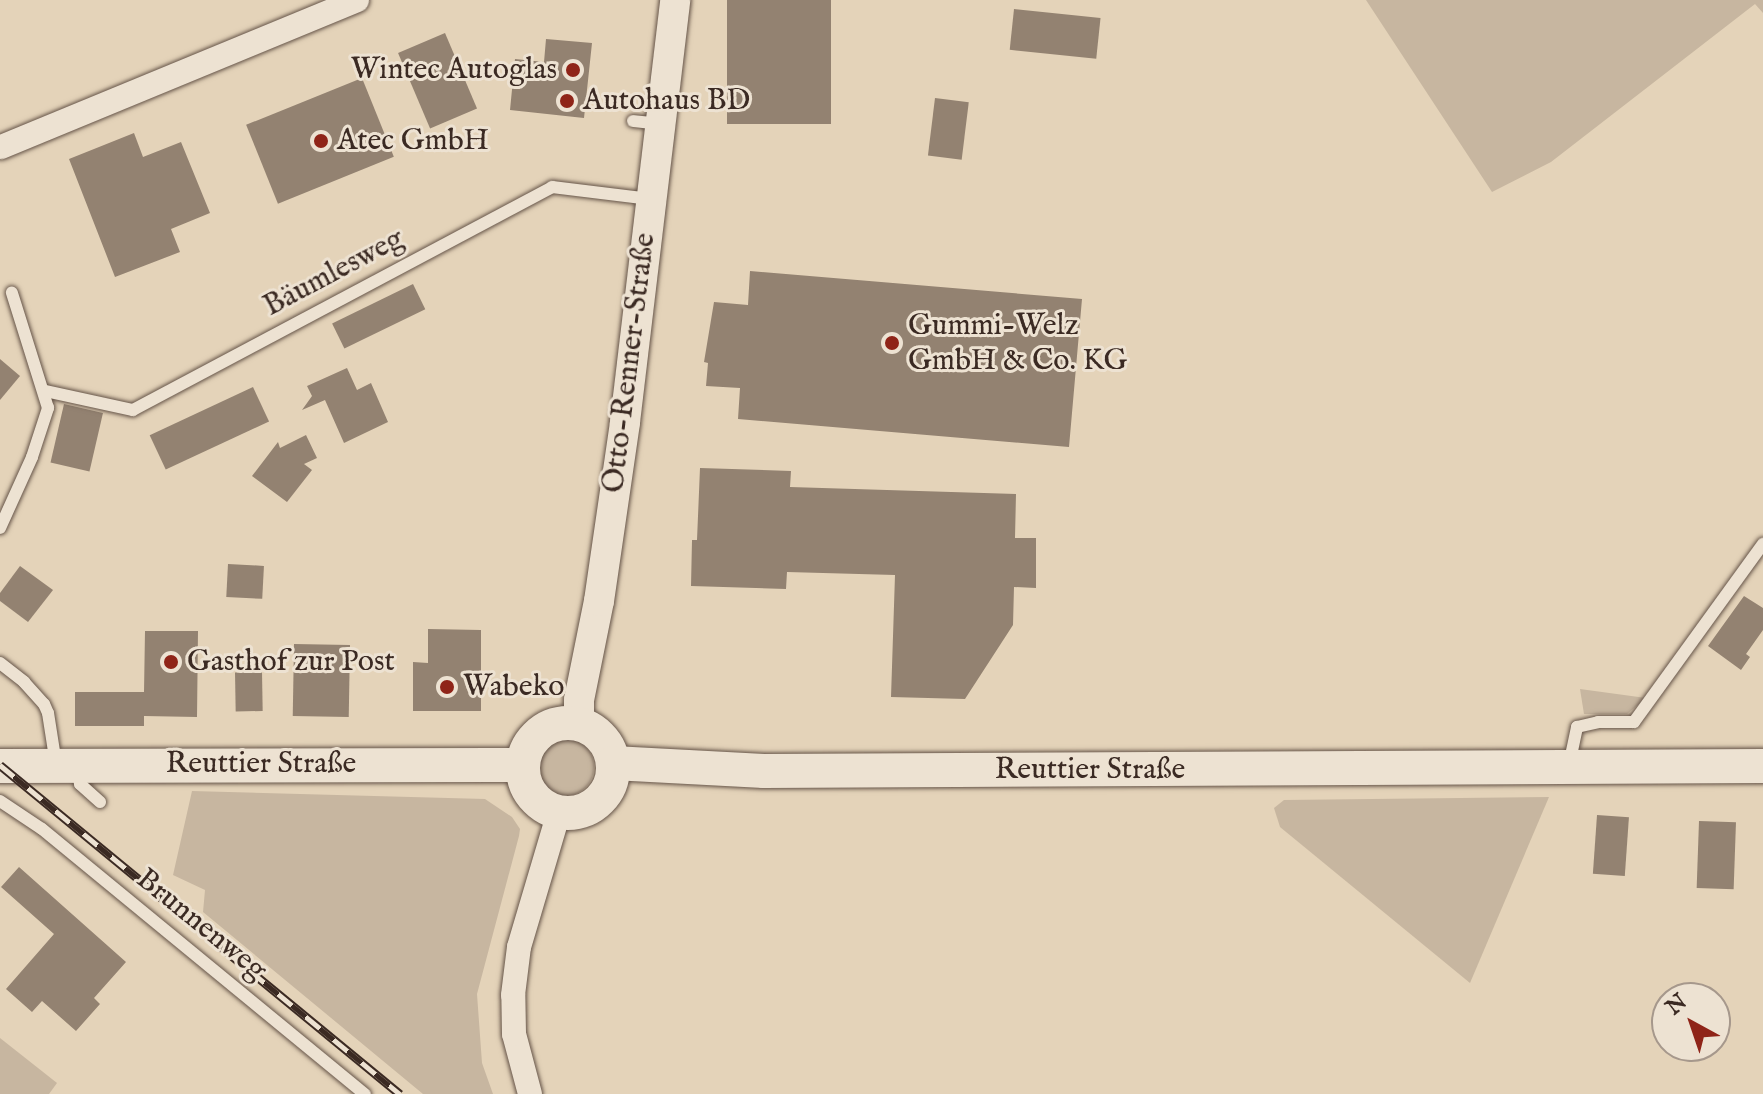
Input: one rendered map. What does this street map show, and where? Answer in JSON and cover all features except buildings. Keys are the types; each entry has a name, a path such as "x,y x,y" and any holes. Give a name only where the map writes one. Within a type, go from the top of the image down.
{"main road":[{"path":"556,724 579,724 602,738 613,763 609,786 593,805 583,810 559,812 535,799 526,783 523,765 525,754 537,735 556,724"},
{"name":"Reuttier Straße","path":"613,763 764,771 1763,766"},
{"name":"Reuttier Straße","path":"0,766 523,765"}],"street":[{"path":"1,147 357,0"},
{"name":"Otto-Renner-Straße","path":"579,724 579,700 599,601 625,422 650,199 646,123 675,0"},
{"path":"530,1094 514,1034 513,995 519,947 559,812"}],"lane":[{"name":"Bäumlesweg","path":"45,391 133,410 552,187 650,199"},
{"path":"0,528 32,457 48,408 12,293"},
{"path":"1568,768 1577,727 1598,722 1634,722 1763,544"},
{"path":"0,663 24,682 44,704 63,768 100,802"},
{"name":"Brunnenweg","path":"0,801 42,829 365,1094"}],"shaded area":[{"path":"1366,0 1763,0 1763,13 1755,4 1551,162 1492,192"},
{"path":"1580,689 1646,698 1627,714 1584,714"},
{"path":"565,738 585,747 594,767 585,787 565,796 545,787 536,767 545,747"},
{"path":"192,791 485,799 512,817 520,829 519,836 477,994 482,1063 493,1094 423,1094 203,912 205,890 173,875"},
{"path":"1549,797 1470,983 1280,827 1274,808 1284,800"},
{"path":"0,1038 57,1083 49,1094 0,1094"}],"railway":[{"path":"0,765 400,1094"}],"place":[{"name":"Wintec Autoglas","path":"573,70"},
{"name":"Autohaus BD","path":"567,101"},
{"name":"Atec GmbH","path":"321,141"},
{"name":"Gummi-Welz GmbH & Co. KG","path":"892,343"},
{"name":"Gasthof zur Post","path":"171,662"},
{"name":"Wabeko","path":"447,687"}]}
